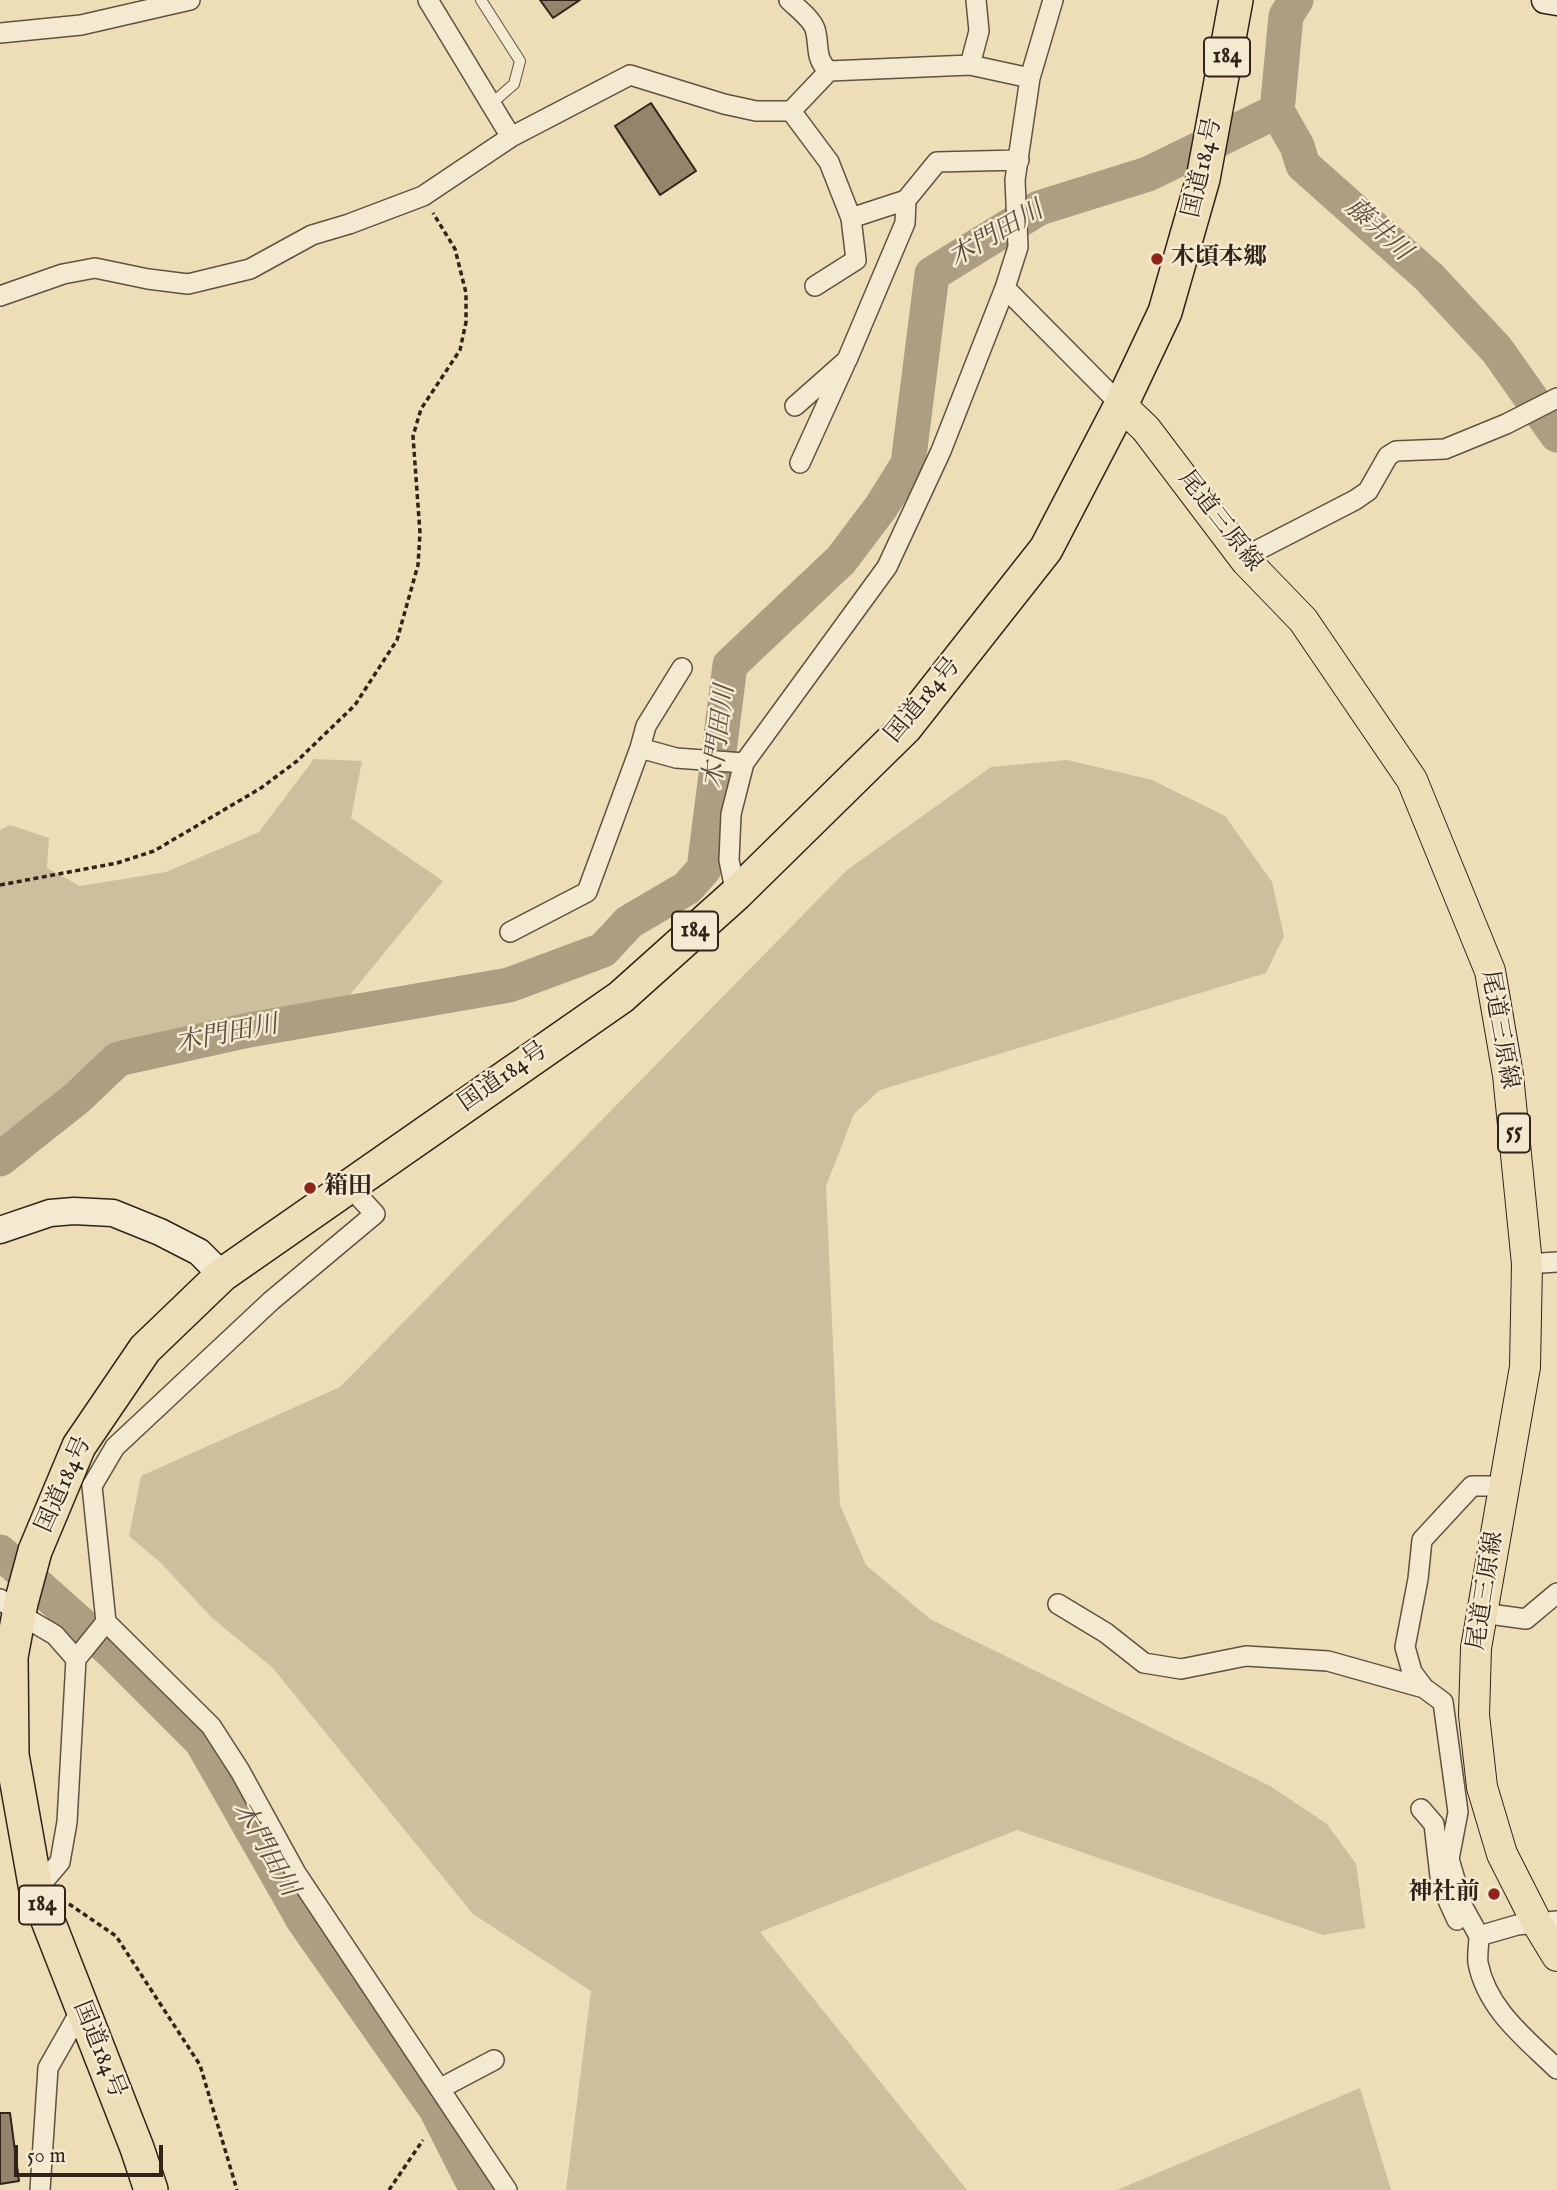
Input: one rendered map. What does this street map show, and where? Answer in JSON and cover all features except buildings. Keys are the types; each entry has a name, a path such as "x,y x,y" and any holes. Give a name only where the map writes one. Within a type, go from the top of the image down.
{"highway":[{"name":"国道184号","path":"151,2190 36,1889 12,1755 13,1605 79,1446 145,1349 222,1275 621,997 736,894 914,718 1046,549 1121,405 1165,312 1203,179 1236,0"}],"main road":[{"name":"尾道三原線","path":"1121,405 1146,429 1247,561 1303,620 1412,780 1490,971 1508,1076 1527,1264 1525,1367 1476,1648 1474,1715 1482,1787 1502,1854 1547,1922 1557,1956"}],"street":[{"path":"0,33 81,25 190,0"},
{"path":"428,0 511,137"},
{"path":"789,0 815,27 818,53 822,65 829,71 970,65 1030,78"},
{"path":"970,65 979,31 976,0"},
{"path":"736,894 729,860 731,814 744,763 887,566 941,451 1004,288 1018,247 1014,202 1030,78 1053,0"},
{"path":"1545,0 1557,2"},
{"path":"0,296 63,274 95,268 188,284 250,269 312,235 423,196 511,137 630,75 724,104 756,111 791,111 829,71"},
{"path":"791,111 829,162 850,218 856,260 815,286"},
{"path":"850,218 906,200 937,162 1018,160"},
{"path":"800,463 905,223 906,200"},
{"path":"1004,288 1121,405"},
{"path":"795,406 847,360"},
{"path":"1247,561 1256,551 1356,500 1368,491 1388,456 1396,451 1445,449 1506,424 1557,398"},
{"path":"510,932 587,892 646,726 682,668"},
{"path":"640,748 676,758 744,763"},
{"path":"349,1186 375,1214 271,1301 115,1447 92,1486 106,1622 211,1726 240,1771 296,1873 507,2190"},
{"path":"0,1230 50,1213 113,1213 160,1232 199,1252 222,1275"},
{"path":"1527,1264 1557,1262"},
{"path":"1504,1486 1472,1486 1422,1540 1418,1579 1405,1647 1412,1672 1424,1688 1443,1702 1458,1812 1449,1859 1463,1907 1479,1936 1478,1961 1490,2000 1557,2070"},
{"path":"1482,1613 1526,1619 1557,1594"},
{"path":"1058,1604 1106,1633 1144,1663 1181,1669 1246,1656 1328,1661 1424,1688"},
{"path":"13,1605 55,1635 76,1659"},
{"path":"36,1889 60,1862 67,1822 76,1659 106,1622"},
{"path":"1421,1809 1434,1824 1441,1885 1460,1927 1479,1936 1517,1925 1547,1922"},
{"path":"40,2190 48,2068 82,2010"},
{"path":"441,2088 494,2060"}],"lane":[{"path":"481,0 520,61 514,84 491,104"}],"path":[{"path":"0,885 117,863 154,851 261,788 297,761 355,705 397,640 418,565 420,533 413,436 421,409 460,350 466,322 466,293 455,249 423,196"},
{"path":"36,1889 78,1908 116,1936 200,2065 237,2190"},
{"path":"389,2190 423,2140"}],"shaded area":[{"path":"314,759 362,761 351,818 443,881 340,1007 121,1041 0,1143 0,830 10,825 49,838 47,868 80,886 166,872 259,832"},
{"path":"1067,760 1152,780 1225,816 1272,882 1284,936 1266,973 880,1090 854,1114 826,1186 840,1505 866,1565 930,1619 1270,1786 1327,1824 1356,1864 1365,1928 1323,1935 1017,1830 760,1932 967,2190 566,2190 591,1991 473,1914 272,1667 212,1618 161,1563 129,1536 141,1476 340,1387 847,870 991,767"},
{"path":"1360,2088 1391,2190 1117,2190"}],"waterway":[{"name":"藤井川","path":"1296,0 1286,16 1277,111 1297,146 1303,165 1429,277 1497,350 1557,435"},
{"name":"木門田川","path":"0,1159 77,1098 118,1059 249,1030 509,985 603,950 629,922 687,888 704,869 730,665 841,560 881,507 908,464 932,274 1039,208 1148,174 1277,111"},
{"name":"木門田川","path":"0,1552 111,1651 202,1742 304,1921 436,2109 477,2190"}],"place":[{"name":"木頃本郷","path":"1157,259"},
{"name":"箱田","path":"310,1188"},
{"name":"神社前","path":"1494,1894"}]}
